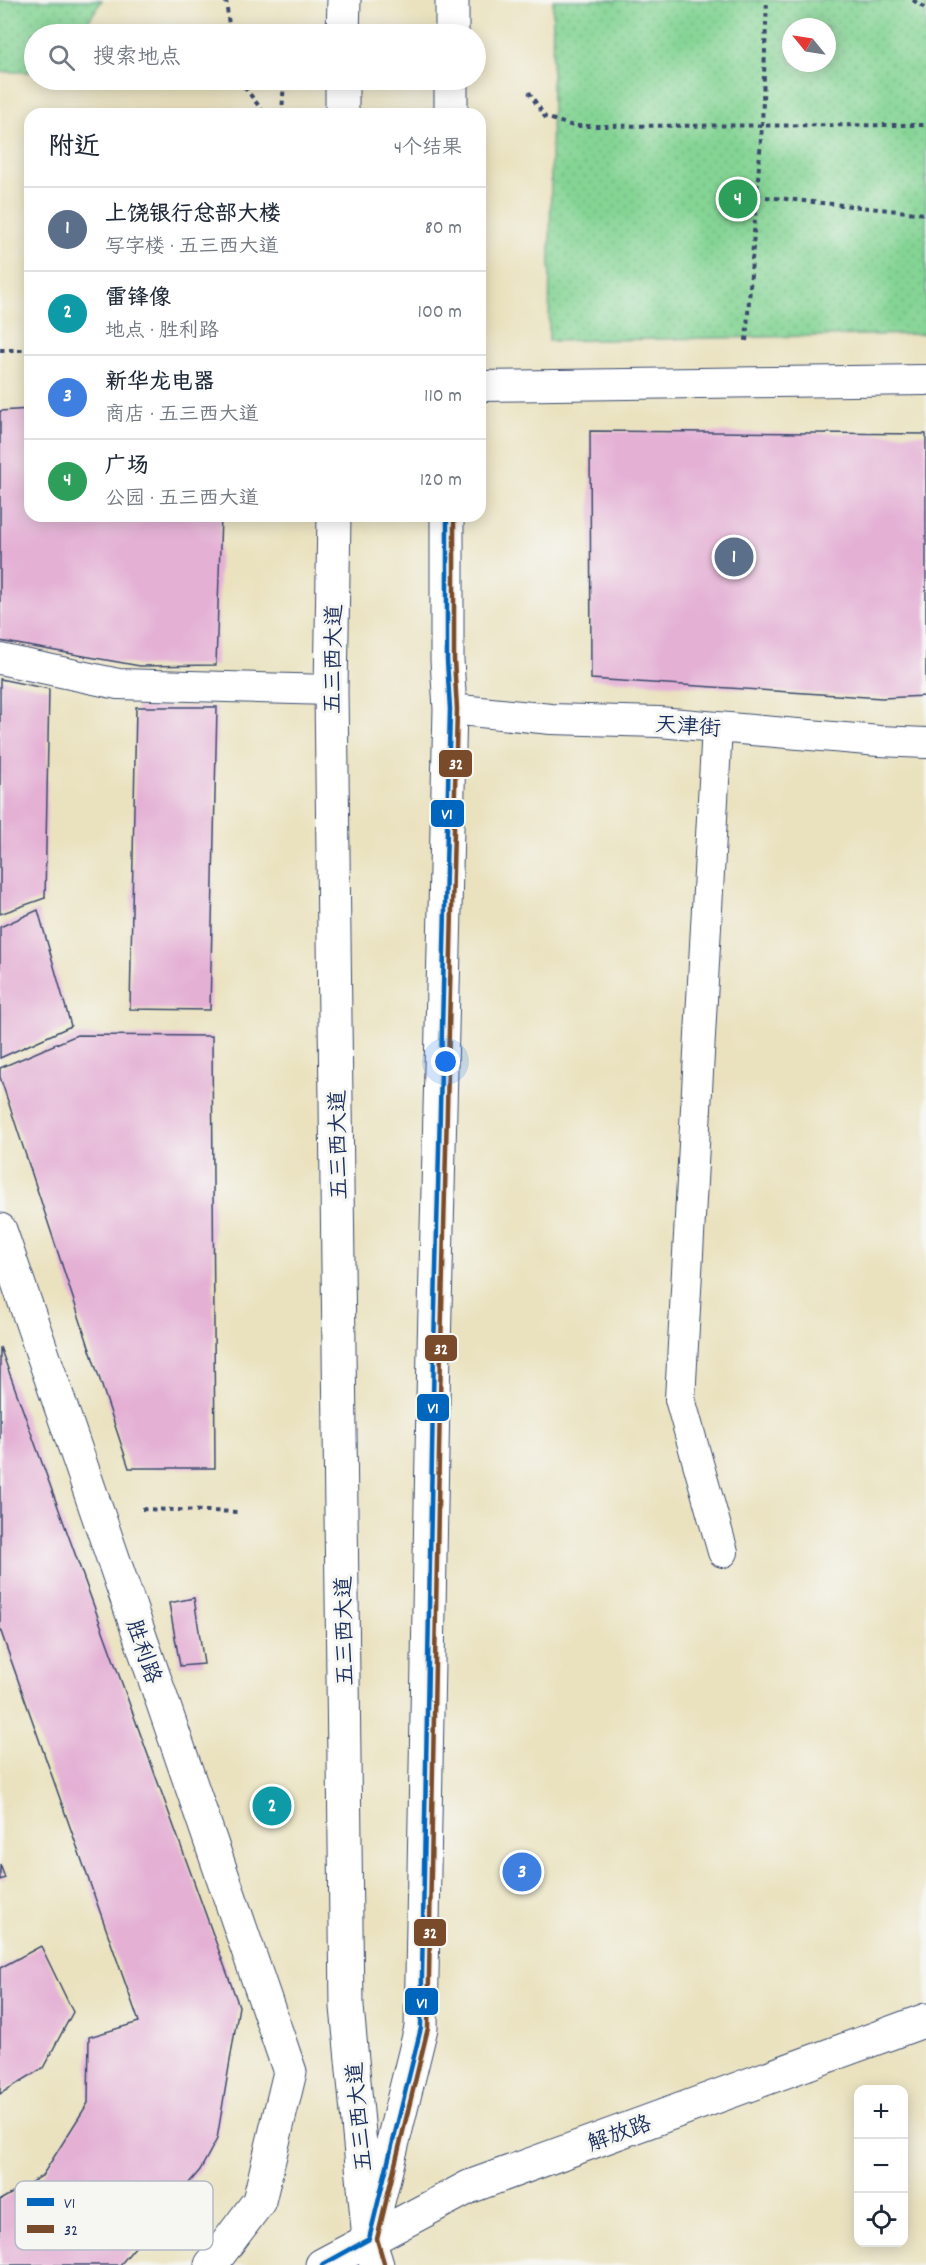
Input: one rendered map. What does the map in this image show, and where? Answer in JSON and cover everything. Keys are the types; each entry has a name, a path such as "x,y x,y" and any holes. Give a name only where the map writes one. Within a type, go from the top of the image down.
{"main road":[{"path":"343,24 344,0"},
{"path":"452,0 452,24"},
{"path":"342,90 342,108"},
{"path":"450,108 451,90"},
{"name":"五三西大道","path":"334,522 331,690 348,2007 373,2252"},
{"name":"五三西大道","path":"373,2252 422,2028 434,1349 450,709 447,660 447,522"},
{"name":"胜利路","path":"0,1230 290,2072 259,2201 211,2265"},
{"name":"解放路","path":"322,2265 373,2252 469,2187 926,2020"}],"lane":[{"path":"486,386 926,380"},
{"path":"0,659 118,684 331,690"},
{"name":"天津街","path":"450,709 550,719 659,722 926,743"},
{"path":"717,727 680,1399 723,1552"}],"path":[{"path":"226,0 229,24"},
{"path":"747,383 746,337 762,125 767,0"},
{"path":"913,0 926,9"},
{"path":"247,90 260,108"},
{"path":"282,108 283,90"},
{"path":"529,92 545,117 573,126 926,125"},
{"path":"757,196 926,214"},
{"path":"0,350 24,350"},
{"path":"135,1509 240,1512"}],"green space":[{"path":"0,0 102,0 86,24 24,24 24,72 0,72"},
{"path":"553,0 926,0 926,334 549,341"}],"building":[{"path":"24,409 24,522 221,522 216,665 140,666 0,641 0,411"},
{"path":"590,431 926,434 926,696 882,698 591,679"},
{"path":"0,679 49,689 45,898 0,914"},
{"path":"136,707 217,707 210,1010 130,1009"},
{"path":"38,910 71,1026 0,1058 0,927"},
{"path":"77,1035 212,1036 215,1468 129,1468 0,1077 0,1068"},
{"path":"0,1347 239,2006 217,2139 200,2170 191,2181 33,2181 42,2176 88,2103 89,2037 139,2022 0,1629"},
{"path":"194,1598 204,1664 180,1666 169,1603"},
{"path":"0,1864 5,1878 0,1880"},
{"path":"41,1946 73,2012 43,2068 0,2094 0,1968"},
{"path":"15,2191 15,2250 133,2250 120,2265 0,2265 0,2200"}],"transit line":[{"name":"V1","path":"322,2265 369,2239 421,2028 434,1349 450,709 447,660 447,522"},
{"name":"32","path":"384,2263 377,2239 428,2028 441,1349 457,709 454,660 454,522"}],"place":[{"name":"广场","path":"738,199"},
{"name":"上饶银行总部大楼","path":"734,557"},
{"name":"雷锋像","path":"272,1806"},
{"name":"新华龙电器","path":"522,1872"}]}
